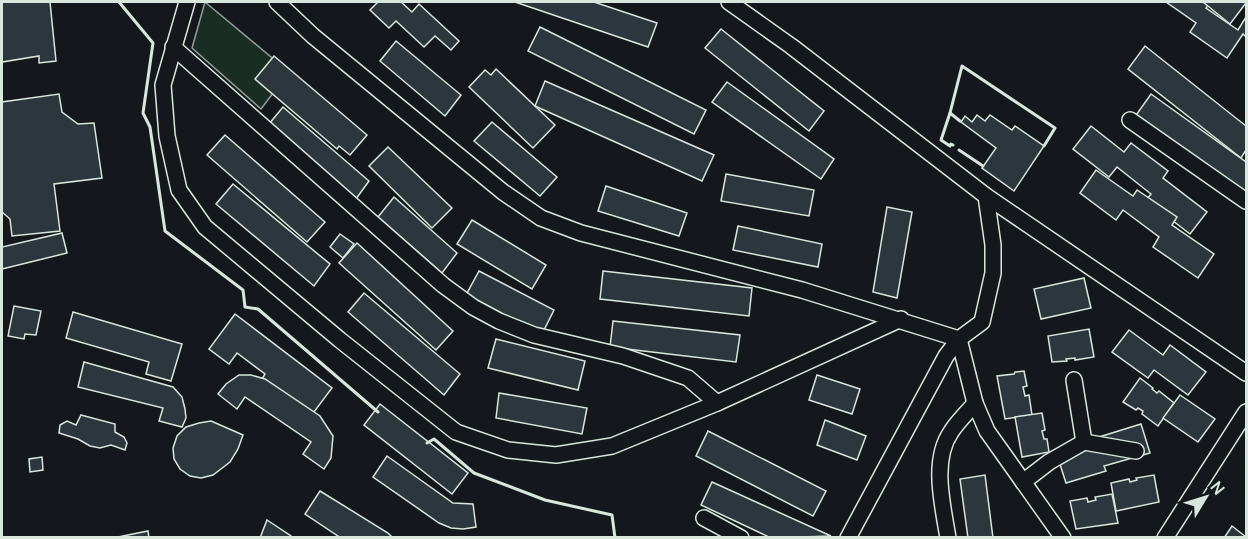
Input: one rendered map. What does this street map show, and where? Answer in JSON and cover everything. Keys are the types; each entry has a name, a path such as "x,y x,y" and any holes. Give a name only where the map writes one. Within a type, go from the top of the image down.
{"street":[{"path":"187,2 163,85 167,136 179,190 205,227 340,340 456,432 508,450 556,455 612,446 717,403 901,319"},
{"path":"277,2 321,43 503,192 541,218 581,233 802,290 901,319 959,339"},
{"path":"729,2 791,46 986,196 1246,373"},
{"path":"173,47 443,285 473,307 499,321 534,335 667,369 688,378 717,403"},
{"path":"1130,120 1246,201"},
{"path":"848,537 946,356 959,339 982,322 993,273 993,245 986,196"},
{"path":"959,339 975,404 987,431 1063,537"},
{"path":"1074,380 1084,442"},
{"path":"948,537 940,486 941,459 950,433 975,404"},
{"path":"1165,537 1246,412"},
{"path":"1023,482 1049,462 1084,442 1136,451"},
{"path":"704,518 741,537"}],"green space":[{"path":"205,2 289,72 261,109 192,48"}],"building":[{"path":"2,2 50,2 56,61 39,63 39,56 2,62"},
{"path":"378,2 401,2 412,12 419,4 459,41 451,50 435,36 424,47 396,21 389,28 370,10"},
{"path":"515,2 594,2 657,23 648,47"},
{"path":"1166,2 1211,2 1206,8 1238,30 1246,17 1246,37 1243,34 1227,58 1190,32 1196,23"},
{"path":"1203,2 1246,2 1246,3 1230,24"},
{"path":"540,27 706,110 694,134 528,51"},
{"path":"721,29 824,111 809,131 705,48"},
{"path":"396,41 461,95 445,116 380,61"},
{"path":"1145,46 1246,126 1246,150 1241,158 1128,69"},
{"path":"274,56 367,135 350,155 339,146 337,149 255,79"},
{"path":"496,69 555,125 533,148 469,87 485,70 491,75"},
{"path":"545,81 714,155 702,181 535,106"},
{"path":"727,82 834,159 821,179 712,102"},
{"path":"59,94 62,112 78,124 94,123 102,178 54,184 60,231 12,236 10,219 2,212 2,102"},
{"path":"1151,94 1246,162 1246,198 1134,118"},
{"path":"283,107 369,181 356,199 269,124"},
{"path":"977,115 985,121 990,115 1012,130 1015,126 1044,146 1014,191 982,168 996,148 961,122 965,116 972,122"},
{"path":"492,122 557,177 540,196 474,141"},
{"path":"1091,126 1124,152 1131,143 1168,171 1163,178 1207,212 1190,234 1146,200 1151,194 1117,167 1109,177 1073,149"},
{"path":"225,135 325,222 307,242 207,155"},
{"path":"388,147 452,208 432,228 369,166"},
{"path":"1096,170 1133,196 1137,190 1177,217 1172,225 1214,254 1198,278 1153,247 1159,237 1123,210 1116,220 1080,193"},
{"path":"726,174 814,190 809,216 721,201"},
{"path":"233,184 330,264 314,286 216,204"},
{"path":"606,186 687,213 679,236 598,211"},
{"path":"394,197 457,253 442,273 378,217"},
{"path":"887,207 912,212 897,298 873,292"},
{"path":"472,220 546,265 532,289 457,244"},
{"path":"738,226 822,244 818,267 733,250"},
{"path":"62,233 67,253 2,269 2,247"},
{"path":"340,234 354,244 343,258 330,247"},
{"path":"357,243 453,331 436,350 339,263"},
{"path":"479,271 554,310 542,334 466,295"},
{"path":"603,271 752,288 749,316 600,299"},
{"path":"1084,278 1091,308 1041,319 1034,289"},
{"path":"364,293 460,374 444,395 348,312"},
{"path":"14,306 41,311 36,335 25,334 24,339 8,336"},
{"path":"73,312 182,344 171,381 146,374 149,362 66,338"},
{"path":"235,314 332,388 311,416 262,379 265,374 237,353 229,364 209,349"},
{"path":"613,321 740,335 736,362 610,347"},
{"path":"1089,329 1094,357 1052,362 1048,336"},
{"path":"1129,330 1163,355 1170,345 1206,372 1188,395 1154,370 1148,378 1112,352"},
{"path":"496,339 585,361 578,390 488,368"},
{"path":"84,362 173,387 182,397 185,409 186,418 182,427 159,421 163,408 78,387"},
{"path":"1024,371 1027,386 1023,387 1025,396 1029,395 1032,415 1005,419 997,376"},
{"path":"239,375 251,375 265,379 320,416 333,436 331,458 324,469 303,454 311,442 245,397 237,409 218,394 226,384"},
{"path":"817,375 860,389 852,414 809,400"},
{"path":"1140,378 1157,393 1159,391 1174,403 1158,426 1142,414 1143,411 1138,408 1136,410 1123,402"},
{"path":"499,393 587,408 582,434 496,418"},
{"path":"1180,395 1215,419 1198,442 1163,418"},
{"path":"380,404 468,473 452,494 364,425"},
{"path":"1042,413 1045,430 1042,431 1044,439 1047,439 1049,452 1022,457 1015,417"},
{"path":"81,415 115,424 115,432 124,437 127,443 125,450 111,445 100,448 90,446 78,439 59,433 60,425 67,421 76,425"},
{"path":"825,420 866,436 857,460 817,445"},
{"path":"211,421 243,435 238,449 230,462 213,475 201,478 190,476 180,469 174,459 173,448 177,436 186,427"},
{"path":"1141,424 1150,453 1104,466 1106,471 1066,483 1057,455 1099,437"},
{"path":"708,431 826,491 813,516 696,456"},
{"path":"387,456 453,503 473,504 476,527 451,528 439,523 373,477"},
{"path":"42,457 43,470 30,472 29,459"},
{"path":"985,475 993,538 968,538 960,479"},
{"path":"1154,475 1159,502 1116,511 1111,483 1129,479 1130,482 1137,480 1136,478"},
{"path":"712,482 831,536 771,538 701,505"},
{"path":"320,491 393,538 341,538 305,514"},
{"path":"1112,494 1118,523 1076,529 1070,501 1087,498 1088,502 1096,500 1095,497"},
{"path":"267,520 291,536 291,538 260,538"},
{"path":"1232,526 1246,537 1224,538"},
{"path":"148,531 149,538 113,538"}],"wall":[{"path":"119,2 153,43 143,113 150,127 165,231 243,290 245,307 258,309 378,412"},
{"path":"950,113 962,66 1055,128 1044,146"},
{"path":"953,145 950,146 941,140 950,113 960,121"},
{"path":"959,150 983,166"},
{"path":"427,443 434,439 474,473 545,500 612,515 615,538"}]}
